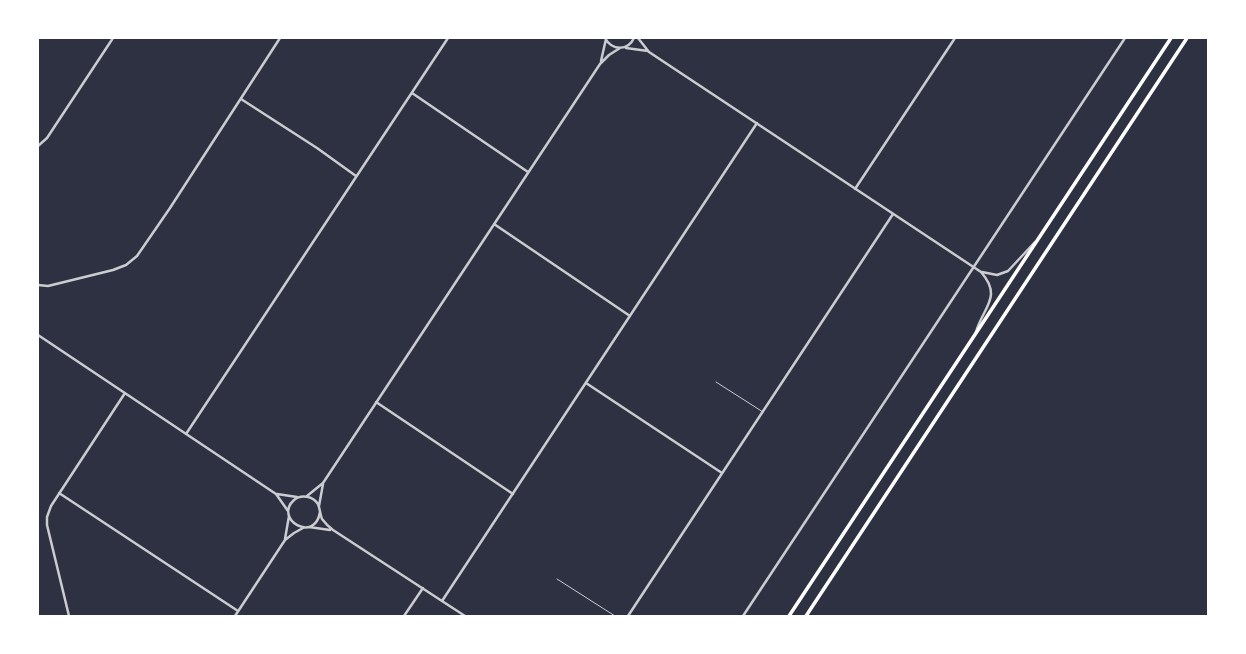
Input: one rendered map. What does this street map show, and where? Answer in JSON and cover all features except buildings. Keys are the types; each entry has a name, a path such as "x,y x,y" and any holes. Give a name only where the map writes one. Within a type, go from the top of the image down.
{"main road":[{"path":"789,616 1171,38"},
{"path":"806,616 1187,38"}],"street":[{"path":"38,146 47,138 113,38"},
{"path":"38,285 48,286 113,270 132,261 142,250 170,208 280,38"},
{"path":"186,434 448,38"},
{"path":"276,494 299,497 307,496 323,483 600,64 609,55 629,45 634,38"},
{"path":"638,38 649,52 981,272 990,285 991,294 975,334"},
{"path":"855,189 955,38"},
{"path":"743,616 1125,38"},
{"path":"606,39 613,47 649,52"},
{"path":"600,64 606,39"},
{"path":"412,93 528,172"},
{"path":"240,99 317,148 356,176"},
{"path":"442,600 757,123"},
{"path":"628,616 893,214"},
{"path":"494,224 630,316"},
{"path":"981,272 998,275 1008,271 1039,237"},
{"path":"38,335 276,494 288,511 294,524 303,528"},
{"path":"586,383 722,473"},
{"path":"69,616 47,521 49,510 125,393"},
{"path":"376,402 513,494"},
{"path":"323,483 319,507 320,512 325,522 333,530 465,616"},
{"path":"60,492 238,611"},
{"path":"307,496 313,499 319,507"},
{"path":"288,511 293,501 299,497"},
{"path":"309,527 318,520 320,512"},
{"path":"285,540 289,516"},
{"path":"235,616 285,540 303,528 309,527 333,530"},
{"path":"404,616 423,588"}],"lane":[{"path":"716,382 763,412"},
{"path":"557,579 615,616"}]}
